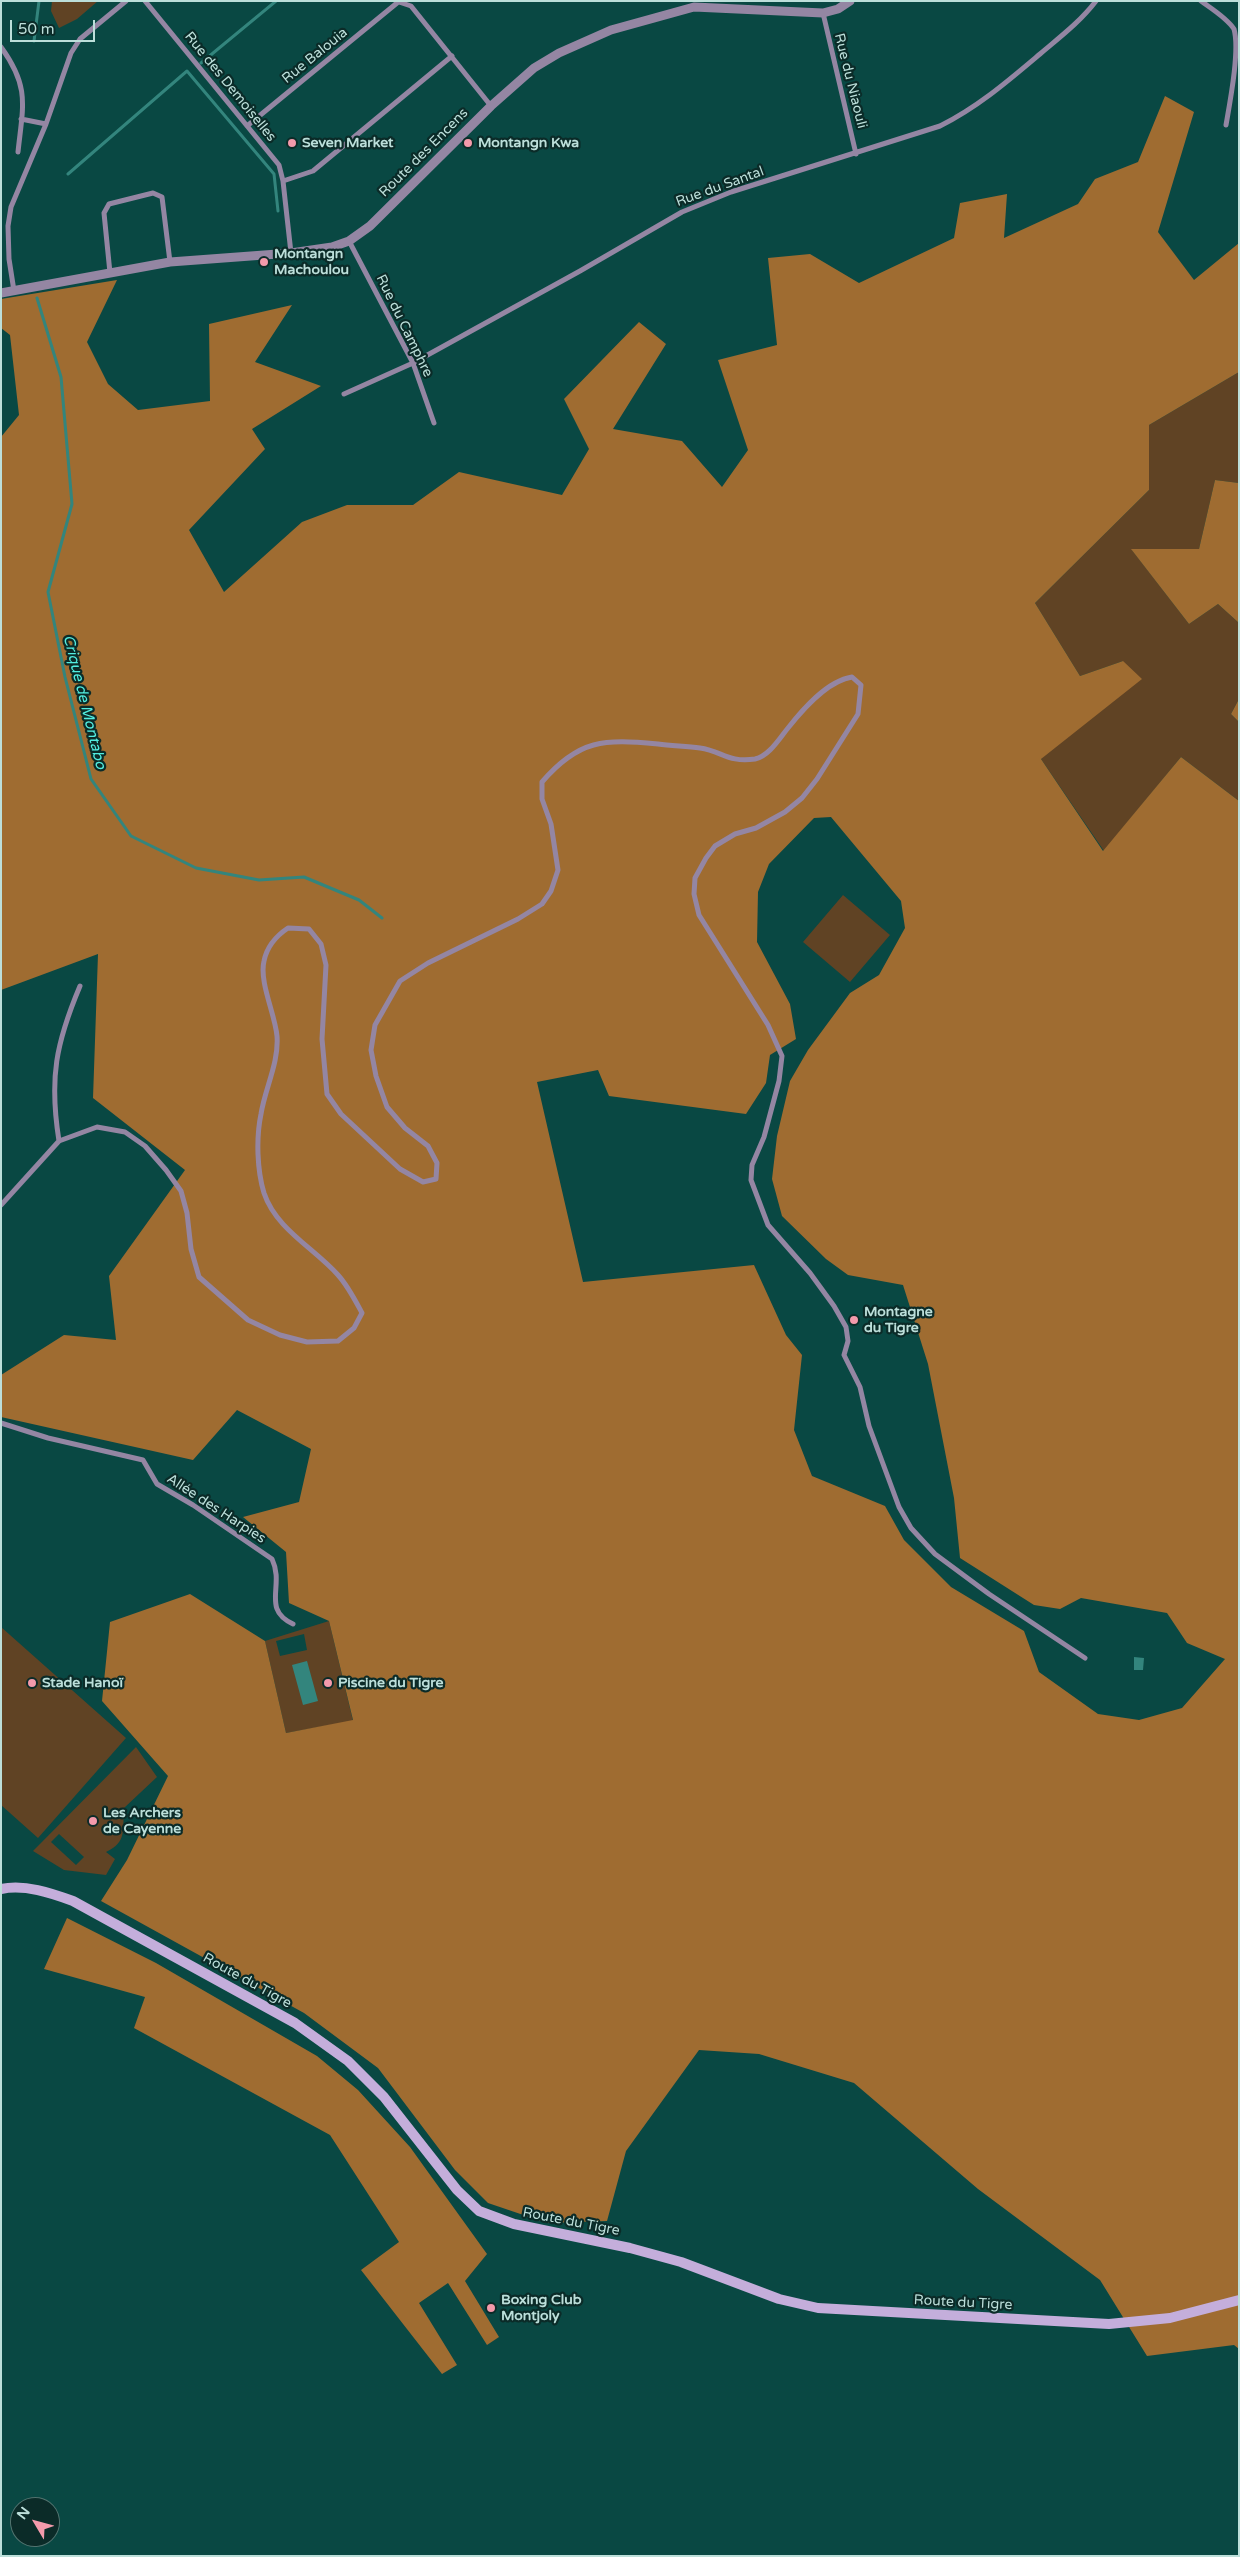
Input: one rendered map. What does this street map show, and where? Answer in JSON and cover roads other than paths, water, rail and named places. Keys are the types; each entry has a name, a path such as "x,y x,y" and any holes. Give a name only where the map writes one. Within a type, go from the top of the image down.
{"main road":[{"name":"Route du Tigre","path":"1,1889 27,1889 50,1892 73,1901 294,2023 348,2061 384,2097 456,2190 479,2211 514,2224 630,2248 681,2262 779,2299 818,2308 1109,2324 1170,2318 1239,2300"}],"street":[{"path":"14,291 9,259 8,226 11,207 46,124 71,53 80,39 126,1"},
{"name":"Rue des Demoiselles","path":"145,1 279,165 283,181 291,253"},
{"name":"Route des Encens","path":"1,293 170,262 291,253 332,247 350,241 370,226 491,106 534,68 559,53 611,30 694,7 822,13 838,9 850,1"},
{"name":"Rue du Santal","path":"344,394 413,363 580,271 682,212 731,192 940,126 965,113 994,93 1077,23 1096,1"},
{"path":"1202,1 1228,22 1236,37 1236,68 1226,126"},
{"path":"397,2 411,6 491,106"},
{"name":"Rue Balouia","path":"247,126 397,2"},
{"name":"Rue du Niaouli","path":"822,13 856,154"},
{"path":"1,47 21,80 22,119 18,152"},
{"path":"283,181 313,171 452,56"},
{"path":"22,119 46,124"},
{"path":"110,273 104,213 109,204 153,193 162,197 170,262"},
{"name":"Rue du Camphre","path":"350,241 413,363 434,423"},
{"path":"1,1205 59,1141 97,1127 125,1132 145,1146 166,1170 183,1198 187,1213 191,1249 199,1277 248,1320 280,1335 307,1342 338,1341 354,1328 362,1313 338,1276 276,1216 264,1194 258,1141 261,1114 275,1062 277,1037 266,984 264,962 274,938 288,928 308,929 321,944 326,965 322,1039 327,1094 341,1114 400,1169 423,1182 436,1179 437,1163 428,1146 405,1128 387,1107 376,1076 371,1050 375,1026 400,981 428,962 518,919 542,904 551,891 558,870 551,824 542,798 542,782 558,763 573,753 597,744 615,740 702,748 734,760 757,758 770,750 820,695 841,678 852,677 861,685 858,714 817,779 802,798 785,812 756,828 735,834 715,846 695,878 694,894 699,914 768,1025 782,1056 779,1081 764,1137 752,1165 751,1180 768,1225 810,1273 834,1306 846,1327 848,1341 844,1354 860,1387 870,1426 889,1482 899,1507 911,1528 935,1554 956,1571 1085,1658"},
{"path":"59,1141 55,1102 58,1046 80,986"},
{"name":"Allée des Harpies","path":"1,1423 48,1438 143,1460 157,1484 194,1505 272,1559 277,1569 278,1582 275,1604 277,1613 281,1618 293,1624"}],"water":[{"path":"1134,1657 1144,1658 1143,1670 1134,1670"},
{"path":"307,1661 318,1701 303,1705 292,1665"}],"waterway":[{"name":"Crique de Montabo","path":"34,41 39,1"},
{"path":"201,63 276,1"},
{"path":"68,174 187,71 274,174 278,211"},
{"name":"Crique de Montabo","path":"37,298 61,377 72,504 48,592 65,677 91,779 131,836 196,868 259,880 304,877 359,900 382,918"}],"place":[{"name":"Seven Market","path":"292,143"},
{"name":"Montangn Kwa","path":"468,143"},
{"name":"Montangn Machoulou","path":"264,262"},
{"name":"Montagne du Tigre","path":"854,1320"},
{"name":"Stade Hanoï","path":"32,1683"},
{"name":"Piscine du Tigre","path":"328,1683"},
{"name":"Les Archers de Cayenne","path":"93,1821"},
{"name":"Boxing Club Montjoly","path":"491,2308"}]}
